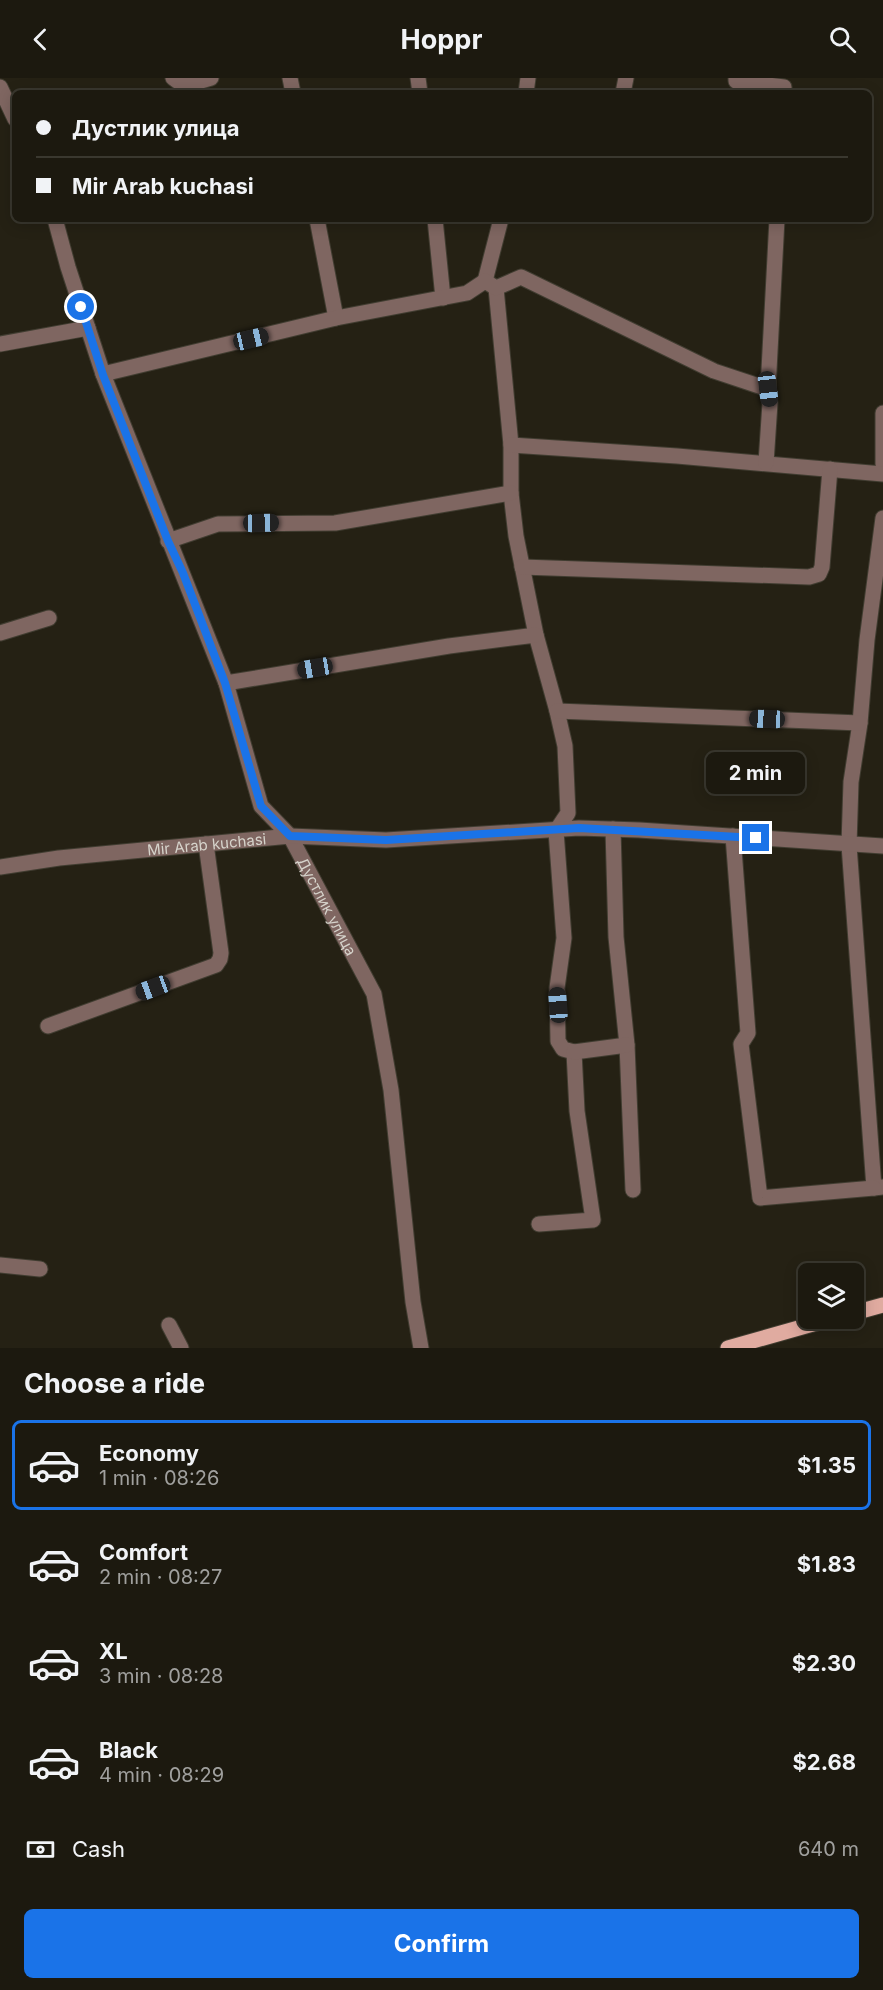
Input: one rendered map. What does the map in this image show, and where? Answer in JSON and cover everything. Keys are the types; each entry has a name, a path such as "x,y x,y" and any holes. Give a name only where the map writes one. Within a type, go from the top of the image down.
{"main road":[{"path":"864,1310 883,1305"},
{"path":"729,1348 798,1328"}],"street":[{"path":"173,78 183,86 211,78"},
{"path":"736,78 736,81 784,87 784,90"},
{"path":"0,87 12,113"},
{"name":"Дустлик улица","path":"56,222 103,375 225,683 261,806 290,836 374,994 390,1090 413,1302 421,1348"},
{"path":"318,222 336,318"},
{"path":"435,222 443,298"},
{"path":"501,222 491,285 511,445 511,493 516,536 536,635 565,746 568,813 556,831 564,938 557,988 558,1041 563,1049 574,1052 627,1045"},
{"path":"766,464 777,222"},
{"path":"103,375 336,318 467,293 521,277 714,371 768,389"},
{"path":"0,344 88,328"},
{"path":"883,413 883,464"},
{"path":"511,445 883,474"},
{"path":"522,567 809,577 819,574 822,567 830,469"},
{"path":"168,541 218,524 334,523 511,493"},
{"path":"733,836 748,1033 741,1044 760,1198 879,1187 849,844 851,782 860,723 867,640 883,518"},
{"path":"0,633 49,618"},
{"path":"225,683 449,646 536,635"},
{"path":"557,711 860,723"},
{"name":"Mir Arab kuchasi","path":"0,867 59,858 290,836 386,840 579,828 883,846"},
{"path":"614,829 616,937 627,1045 633,1190"},
{"path":"48,1026 216,965 221,953 206,844"},
{"path":"539,1224 593,1221 577,1111 574,1052"},
{"path":"0,1266 40,1269"},
{"path":"169,1325 180,1348"}],"route":[{"path":"81,307 103,375 225,683 261,806 290,836 386,840 579,828 756,838"}]}
